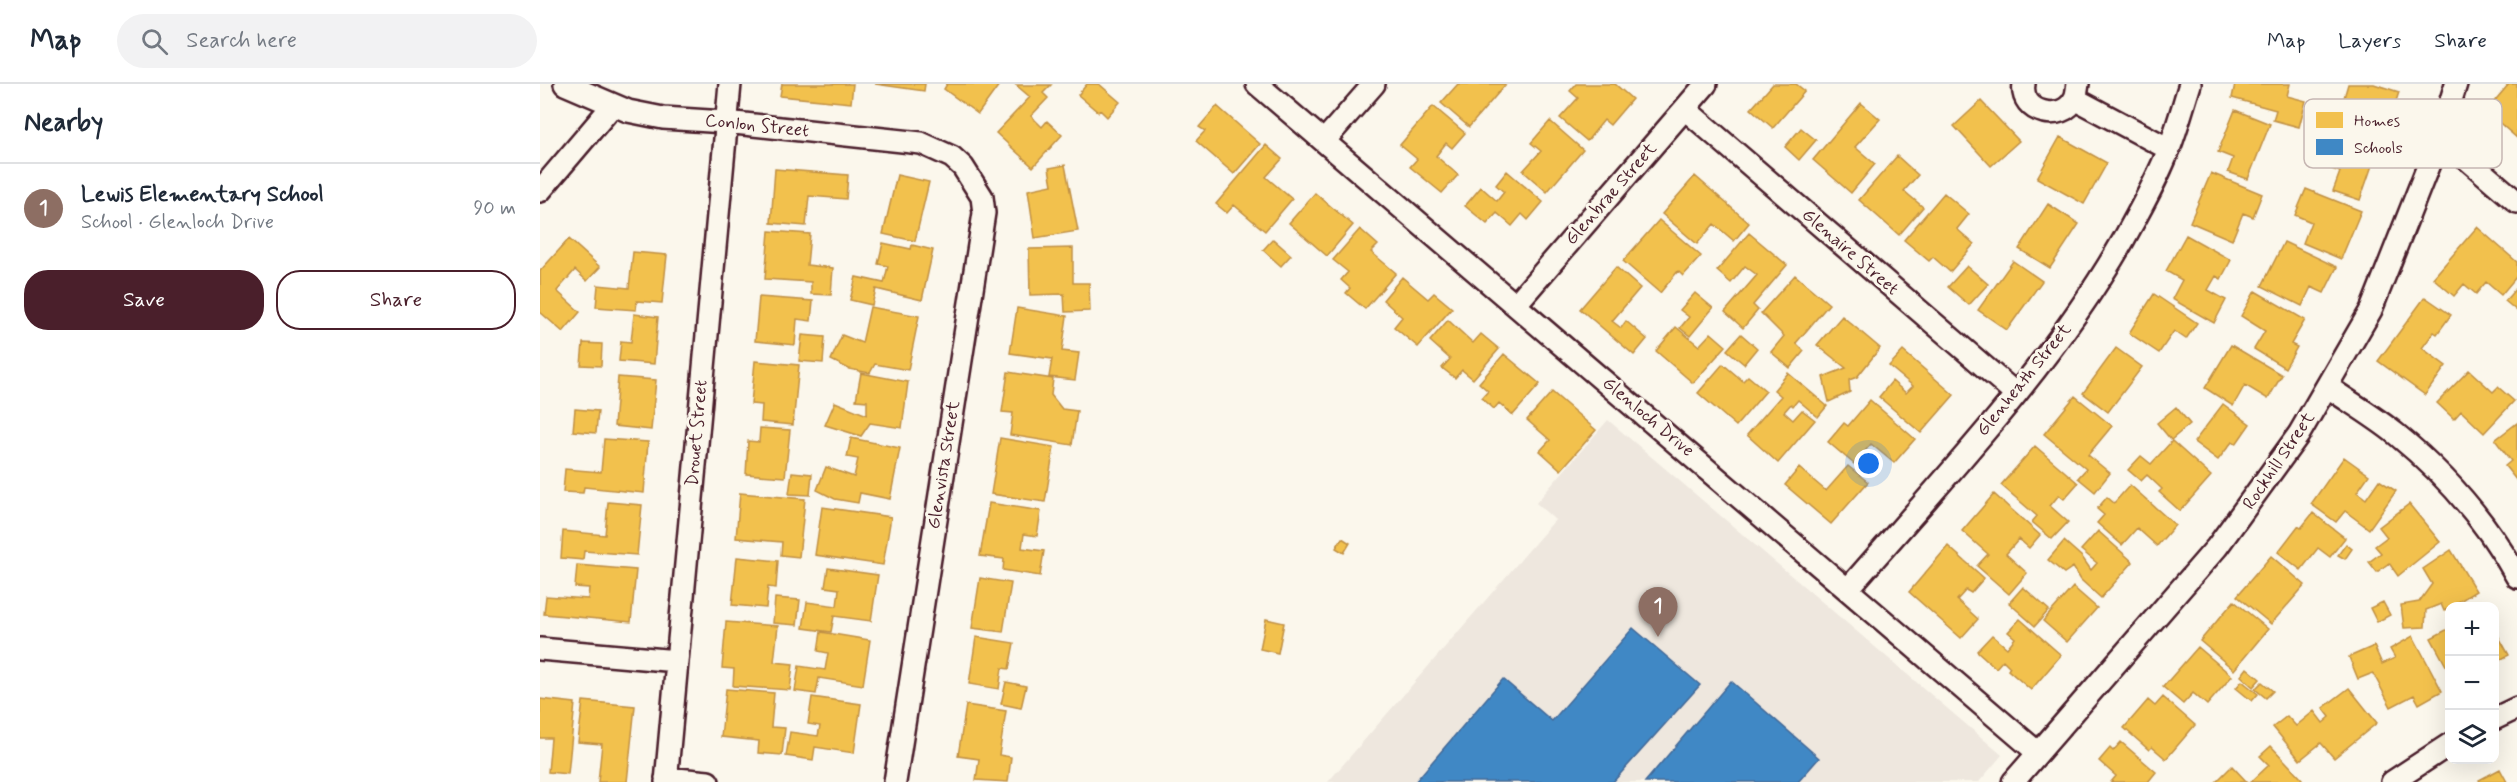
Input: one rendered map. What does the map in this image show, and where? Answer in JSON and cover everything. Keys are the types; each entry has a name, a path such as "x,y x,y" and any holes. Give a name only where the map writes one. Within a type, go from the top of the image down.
{"street":[{"name":"Conlon Street","path":"565,84 628,111 663,118 725,122 921,143 952,157"},
{"name":"Drouet Street","path":"666,780 730,84"},
{"name":"Glenloch Drive","path":"1257,84 2038,753"},
{"path":"1324,141 1374,84"},
{"name":"Glenbrae Street","path":"1516,304 1706,84"},
{"path":"2024,84 2023,90 2030,106 2046,114 2062,111 2076,92 2169,149"},
{"name":"Glenheath Street","path":"1848,589 2016,394 2061,337 2108,267 2140,212 2169,149 2190,84"},
{"name":"Rockhill Street","path":"2451,99 2456,84"},
{"path":"540,191 613,105"},
{"name":"Glenaire Street","path":"1685,109 2016,394"},
{"name":"Glenvista Street","path":"895,782 984,213 982,197 963,167 952,157"},
{"name":"Rockhill Street","path":"2013,782 2217,547 2270,477 2328,387 2371,310 2427,168"},
{"path":"2477,168 2517,202"},
{"path":"2328,387 2396,433 2453,486 2481,522 2517,578"},
{"path":"540,649 676,661"},
{"path":"2499,717 2517,708"},
{"path":"2392,782 2445,747"},
{"path":"666,780 708,782"}],"shaded area":[{"path":"1608,420 2002,755 1979,782 1328,782 1555,520 1536,503"}],"building: Homes":[{"path":"782,84 853,84 851,103 780,96"},
{"path":"875,84 925,84 924,91"},
{"path":"947,84 999,85 978,114 944,89"},
{"path":"1087,84 1099,84 1120,102 1107,117 1078,95"},
{"path":"1458,84 1506,84 1469,127 1441,103"},
{"path":"1576,84 1615,84 1632,99 1610,125 1604,120 1587,141 1560,118 1578,98 1570,91"},
{"path":"1773,84 1796,84 1805,91 1773,128 1751,109"},
{"path":"2235,84 2290,84 2287,96 2304,100 2299,127 2273,120 2276,110 2232,98"},
{"path":"2348,84 2374,84 2399,92 2397,99 2344,99"},
{"path":"2509,84 2517,84 2517,138 2502,125 2502,99 2496,99"},
{"path":"1016,85 1051,85 1043,93 1048,98 1031,116 1042,127 1047,121 1062,135 1033,167 996,133 1030,97"},
{"path":"1981,101 2019,141 1991,166 1954,126"},
{"path":"1861,103 1880,119 1855,147 1875,164 1851,193 1813,160"},
{"path":"1217,106 1260,144 1234,174 1196,141 1205,131 1199,127"},
{"path":"1433,106 1465,133 1452,148 1446,143 1436,156 1458,175 1442,193 1410,167 1417,159 1400,145"},
{"path":"2235,110 2270,124 2248,179 2228,172 2233,158 2218,152"},
{"path":"1550,121 1583,150 1547,192 1523,171 1541,151 1531,143"},
{"path":"1801,128 1816,140 1799,160 1785,147"},
{"path":"2060,137 2107,163 2084,204 2037,178"},
{"path":"1266,145 1282,159 1266,177 1292,199 1265,231 1234,205 1227,213 1216,204"},
{"path":"1897,156 1918,175 1904,191 1923,207 1899,235 1859,200"},
{"path":"1065,165 1078,231 1035,238 1028,190 1052,185 1049,168"},
{"path":"2329,168 2371,168 2360,200 2333,191 2340,172"},
{"path":"775,169 848,175 846,199 809,196 806,226 771,223"},
{"path":"1507,171 1543,202 1528,220 1522,214 1512,226 1497,213 1487,224 1465,206 1481,187 1497,201 1504,192 1496,185"},
{"path":"2211,173 2262,194 2253,217 2243,213 2232,240 2190,222"},
{"path":"897,175 929,182 915,241 883,234"},
{"path":"1695,176 1749,223 1734,241 1714,224 1697,244 1662,214"},
{"path":"2306,189 2361,211 2341,259 2303,243 2311,222 2295,215"},
{"path":"1315,193 1353,225 1327,256 1289,223"},
{"path":"1944,193 1969,214 1957,229 1974,244 1950,272 1933,257 1929,261 1904,240"},
{"path":"2048,204 2079,224 2050,268 2019,249"},
{"path":"1659,220 1701,256 1683,276 1678,271 1660,293 1623,261"},
{"path":"2477,227 2517,262 2517,276 2501,295 2486,282 2476,294 2464,284 2454,296 2433,278"},
{"path":"1360,229 1378,245 1371,252 1396,273 1365,309 1346,293 1350,288 1341,280 1348,272 1333,260"},
{"path":"769,231 810,234 807,265 833,268 831,295 811,294 811,282 765,279"},
{"path":"1749,233 1787,265 1753,305 1758,310 1743,328 1725,312 1757,275 1745,266 1731,283 1717,271"},
{"path":"2186,235 2231,260 2221,279 2216,276 2208,290 2226,300 2214,323 2172,299 2182,280 2166,271"},
{"path":"569,239 600,267 587,281 575,270 557,291 580,312 563,332 540,312 540,271"},
{"path":"1273,239 1291,255 1281,266 1263,250"},
{"path":"2284,242 2337,267 2324,293 2311,287 2302,306 2262,286"},
{"path":"883,243 911,249 912,245 933,250 922,300 876,289 872,305 850,300 856,277 884,283 888,266 878,264"},
{"path":"1073,248 1073,283 1089,283 1090,311 1065,312 1064,294 1030,295 1029,249"},
{"path":"633,252 667,255 662,303 637,301 636,310 596,307 598,285 629,288"},
{"path":"2013,261 2042,281 2007,330 1978,310"},
{"path":"1967,266 1988,284 1969,305 1948,287"},
{"path":"1616,267 1640,288 1612,321 1621,328 1626,321 1647,339 1634,355 1580,309"},
{"path":"1795,275 1829,304 1796,343 1804,351 1790,368 1771,352 1784,336 1761,313"},
{"path":"1402,277 1428,299 1434,293 1452,308 1418,347 1394,327 1402,317 1383,300"},
{"path":"2517,287 2517,311 2505,301"},
{"path":"2255,291 2305,320 2291,344 2297,347 2285,368 2254,349 2265,331 2241,316"},
{"path":"1695,293 1713,308 1690,336 1680,328 1689,317 1680,310"},
{"path":"2154,294 2197,323 2186,339 2174,331 2159,353 2129,333"},
{"path":"759,297 813,301 811,321 797,319 795,345 755,341"},
{"path":"2425,297 2451,315 2437,334 2434,332 2422,348 2446,366 2425,395 2378,361"},
{"path":"870,307 919,316 908,370 875,364 870,373 849,369 831,360 842,335 862,343"},
{"path":"1017,308 1067,316 1062,351 1079,353 1075,380 1049,377 1052,359 1010,353"},
{"path":"634,314 658,317 654,364 619,361 621,341 631,342"},
{"path":"1842,316 1880,348 1857,377 1849,380 1850,392 1829,402 1823,377 1846,368 1817,345"},
{"path":"1448,320 1473,343 1481,334 1499,349 1473,379 1462,370 1455,378 1442,368 1450,359 1430,341"},
{"path":"1676,327 1699,346 1711,333 1726,346 1693,383 1656,351"},
{"path":"1741,334 1757,348 1744,364 1727,350"},
{"path":"802,335 825,337 823,363 799,361"},
{"path":"583,343 602,344 601,366 581,365"},
{"path":"2231,345 2282,375 2268,399 2245,385 2233,406 2205,388"},
{"path":"2116,348 2142,367 2108,412 2083,393"},
{"path":"1903,351 1954,395 1921,433 1879,397 1892,381 1906,393 1913,386 1889,366"},
{"path":"1504,354 1540,384 1513,415 1499,403 1494,409 1482,398 1488,391 1479,383"},
{"path":"755,361 799,365 793,425 761,422 762,405 751,404"},
{"path":"1723,364 1743,381 1748,376 1766,391 1736,426 1698,393"},
{"path":"2469,370 2493,392 2498,387 2514,401 2484,433 2461,411 2454,419 2437,403"},
{"path":"1008,372 1053,379 1051,395 1062,409 1077,411 1072,445 1010,435 1013,413 1002,412"},
{"path":"861,373 908,382 902,428 870,423 861,436 825,425 835,402 867,415 867,401 856,400"},
{"path":"1788,373 1827,406 1818,417 1798,400 1784,412 1793,420 1802,410 1815,420 1778,463 1747,435 1781,396 1774,390"},
{"path":"618,377 656,380 651,430 614,426"},
{"path":"1552,392 1596,430 1561,470 1540,451 1550,440 1527,420"},
{"path":"2075,396 2112,426 2088,455 2110,473 2095,492 2078,478 2086,469 2044,434"},
{"path":"1870,400 1915,439 1894,463 1871,444 1854,464 1828,442 1844,423 1848,426"},
{"path":"2223,404 2250,424 2236,444 2232,442 2218,460 2194,442"},
{"path":"2176,407 2190,424 2171,440 2157,423"},
{"path":"575,409 598,411 596,433 573,431"},
{"path":"2517,423 2517,481 2505,466 2511,461 2495,440"},
{"path":"760,428 790,430 785,477 746,474 748,441 759,442"},
{"path":"851,438 900,448 890,499 860,493 858,503 835,499 817,490 826,467 854,477 858,459 847,457"},
{"path":"1000,438 1054,447 1045,502 991,494"},
{"path":"604,439 648,442 644,493 584,487 583,493 563,492 565,469 601,472"},
{"path":"2172,441 2211,476 2180,511 2159,492 2162,489 2147,475 2141,481 2128,470 2141,456 2151,464"},
{"path":"2035,446 2078,483 2064,499 2059,495 2050,506 2068,522 2052,539 2032,522 2037,516 2001,485"},
{"path":"2344,457 2369,475 2357,492 2366,499 2379,480 2396,491 2369,529 2345,511 2336,522 2311,504"},
{"path":"1848,466 1868,482 1831,524 1785,485 1799,468 1826,491"},
{"path":"792,472 812,474 810,495 789,494"},
{"path":"2130,485 2175,525 2157,546 2137,528 2122,545 2097,523 2104,515 2097,509 2107,497 2114,503"},
{"path":"740,493 805,499 799,557 781,555 782,542 736,538"},
{"path":"1994,494 2040,535 2029,548 2019,539 2006,554 2027,573 2009,594 1977,566 1988,554 1962,531"},
{"path":"608,502 642,505 637,555 584,551 583,560 561,558 563,531 605,535"},
{"path":"989,503 1041,511 1037,536 1024,534 1022,548 1044,551 1040,576 1003,570 1004,559 980,556"},
{"path":"2409,504 2440,542 2398,576 2389,563 2377,572 2369,562 2381,553 2375,546 2387,537 2379,527"},
{"path":"822,507 891,517 883,565 815,555"},
{"path":"2313,513 2345,538 2330,557 2318,548 2301,570 2278,552 2298,526 2301,528"},
{"path":"2098,531 2133,562 2101,598 2081,580 2073,567 2064,573 2048,560 2064,541 2082,557 2091,570 2097,563 2081,550"},
{"path":"1342,538 1350,543 1344,553 1336,548"},
{"path":"2346,544 2352,549 2345,559 2338,555"},
{"path":"1948,546 1984,578 1971,593 1966,590 1957,600 1978,619 1961,638 1909,592"},
{"path":"2451,550 2476,591 2458,602 2445,602 2444,611 2441,604 2426,610 2425,627 2404,628 2401,605 2419,602 2432,584 2423,569"},
{"path":"2271,556 2305,585 2271,624 2237,596"},
{"path":"737,557 778,561 776,588 768,587 766,608 732,605"},
{"path":"577,565 636,570 631,622 544,614 546,596 588,599 589,588 575,587"},
{"path":"828,568 878,575 871,621 834,616 831,632 803,628 807,602 837,606 839,589 825,587"},
{"path":"980,578 1011,583 1003,632 972,628"},
{"path":"2023,587 2049,610 2035,626 2009,603"},
{"path":"2073,587 2097,608 2067,642 2043,621"},
{"path":"775,598 800,600 797,625 773,623"},
{"path":"2234,601 2268,629 2234,670 2200,641"},
{"path":"2383,602 2390,615 2377,622 2370,608"},
{"path":"1266,619 1284,623 1278,653 1260,649"},
{"path":"2020,619 2061,655 2031,690 2008,670 2010,667 2003,660 1996,668 1977,651 1992,635 2007,648 2015,638 2008,632"},
{"path":"726,622 778,626 774,662 793,664 790,690 733,686 734,669 722,668"},
{"path":"2445,631 2445,664 2431,638"},
{"path":"821,632 870,640 863,685 819,678 816,694 795,691 799,666 825,670 828,653 818,651"},
{"path":"2413,636 2442,691 2419,704 2414,695 2391,707 2373,673 2358,679 2349,657 2374,646 2382,664 2395,658 2390,649"},
{"path":"976,637 1014,643 1009,669 1002,668 999,689 969,684"},
{"path":"2499,637 2509,655 2499,660"},
{"path":"2198,647 2232,676 2207,705 2193,693 2183,704 2163,687"},
{"path":"2247,668 2260,679 2253,687 2241,676"},
{"path":"2242,681 2258,694 2252,701 2236,688"},
{"path":"1006,682 1026,686 1021,708 1001,704"},
{"path":"2262,682 2273,691 2266,698 2255,689"},
{"path":"2349,688 2377,723 2334,758 2321,743 2300,760 2273,727 2287,716 2296,726 2314,711 2323,723 2330,717 2323,708"},
{"path":"726,689 774,693 771,727 785,728 782,755 758,753 759,741 721,737"},
{"path":"812,697 861,704 854,753 815,747 813,760 786,756 790,732 818,736 820,726 808,724"},
{"path":"2163,697 2195,725 2166,759 2152,747 2149,750 2124,728 2148,700 2155,706"},
{"path":"540,699 575,703 568,774 548,772 551,738 540,738"},
{"path":"583,701 635,706 627,782 598,782 602,744 578,742"},
{"path":"966,705 1006,711 999,755 1011,757 1008,782 976,780 979,759 958,756"},
{"path":"2121,742 2156,772 2148,782 2111,782 2116,776 2099,761 2110,748 2113,751"},
{"path":"2271,746 2302,779 2299,782 2251,782 2269,765 2260,756"},
{"path":"2232,766 2247,782 2216,782"},
{"path":"2500,769 2507,782 2480,782 2479,780"}],"building: Schools":[{"path":"1633,628 1700,685 1613,782 1415,782 1503,679 1552,721"},
{"path":"1731,681 1819,758 1798,782 1645,782"}],"place":[{"name":"Lewis Elementary School","path":"1658,637"}]}
